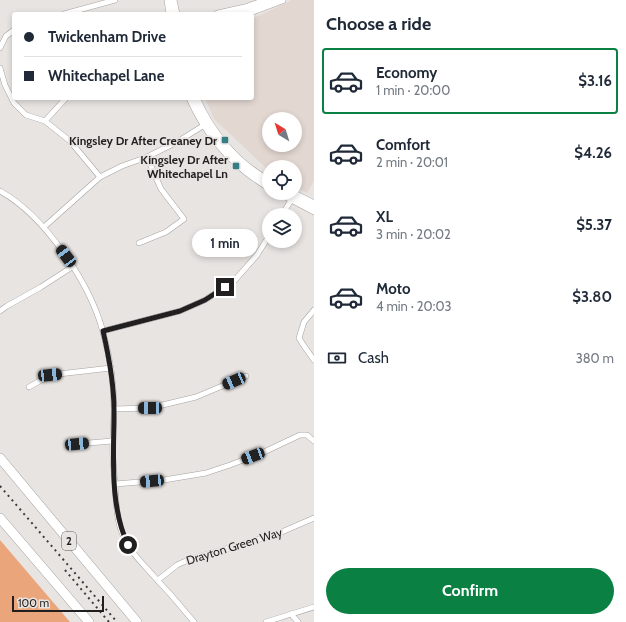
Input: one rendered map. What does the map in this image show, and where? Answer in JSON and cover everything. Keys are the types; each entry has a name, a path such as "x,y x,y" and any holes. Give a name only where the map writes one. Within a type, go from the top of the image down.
{"highway":[{"name":"2","path":"0,458 136,622"},
{"path":"0,518 90,622"}],"main road":[{"path":"168,0 170,12"},
{"path":"173,0 176,12"},
{"path":"227,12 245,8 268,0"},
{"path":"250,12 282,0"},
{"path":"191,100 218,144 237,164 262,182"},
{"path":"197,100 206,123 233,153 262,176"},
{"path":"302,199 314,204"},
{"path":"300,200 314,211"}],"street":[{"path":"71,12 115,0"},
{"path":"0,48 6,36 12,32"},
{"path":"0,68 5,85 12,99"},
{"path":"12,100 26,115 45,121 70,141 100,176"},
{"path":"45,121 64,100"},
{"path":"44,227 100,176 147,157 177,142 206,123"},
{"path":"140,243 166,232 184,219 161,189 147,157"},
{"path":"0,191 22,205 44,227 66,256 92,302 103,331 111,368 114,409 112,441 115,484 117,511 123,535 131,551 139,561 158,580 194,622"},
{"path":"103,331 180,311 205,300 234,280 257,255 262,247"},
{"path":"0,311 72,267"},
{"path":"314,310 304,322 299,338 314,360"},
{"path":"29,387 50,375 111,368"},
{"path":"114,409 150,408 196,397 246,376"},
{"path":"115,484 164,480 206,472 230,465 264,452 300,435 307,435 314,442"},
{"path":"77,444 112,441"},
{"name":"Drayton Green Way","path":"158,580 177,565 188,560 277,534 314,518"},
{"path":"266,622 314,607"},
{"path":"291,614 298,622"}],"shaded area":[{"path":"292,0 314,0 314,181 307,193 302,190 302,160 262,160 262,164 214,119 206,100 254,100 254,18"},
{"path":"0,540 70,622 0,622"}],"railway":[{"path":"0,486 117,622"},
{"path":"65,570 109,622"}],"place":[{"name":"Kingsley Dr After Creaney Dr","path":"225,140"},
{"name":"Kingsley Dr After Whitechapel Ln","path":"236,166"}],"route":[{"path":"128,545 120,526 116,506 112,441 114,409 111,368 103,331 180,311 205,300 225,287"}]}
